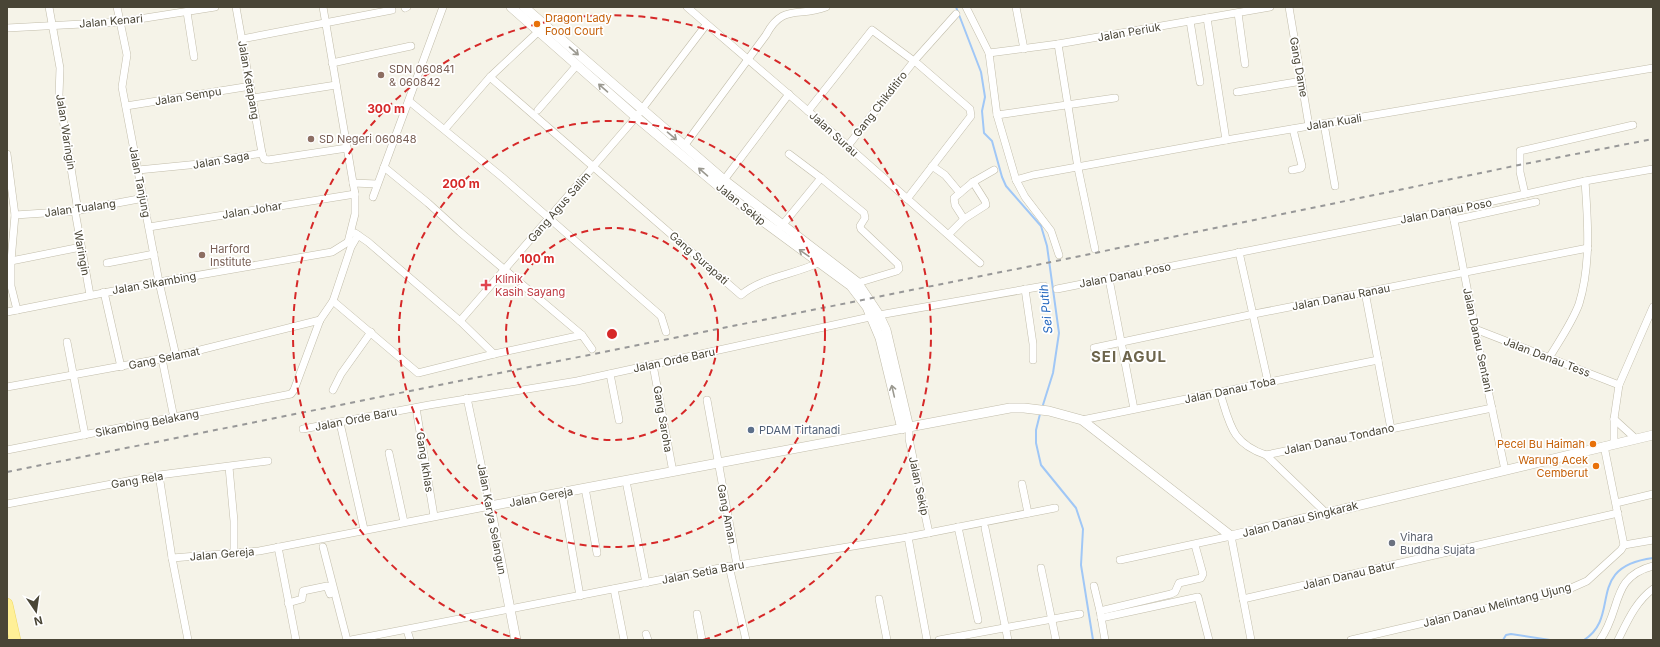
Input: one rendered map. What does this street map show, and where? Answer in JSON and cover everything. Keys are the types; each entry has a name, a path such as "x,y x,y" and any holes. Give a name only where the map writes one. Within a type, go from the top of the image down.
{"main road":[{"path":"7,604 15,640"}],"street":[{"name":"Jalan Waringin","path":"49,7 60,68 59,95 76,211"},
{"name":"Jalan Tanjung","path":"117,7 127,55 122,86 159,282 176,356"},
{"name":"Jalan Kenari","path":"7,28 120,22 177,10 188,12 214,7"},
{"name":"Jalan Ketapang","path":"236,7 262,153"},
{"name":"Jalan Sikambing","path":"7,312 104,292 332,252 348,242 355,214 355,194 323,7"},
{"path":"373,197 443,7"},
{"name":"Jalan Sekip","path":"524,7 639,113 779,229 854,284 886,330 929,533"},
{"name":"Jalan Surau","path":"687,7 706,25 789,94 847,147 949,234 980,263"},
{"path":"684,146 747,58 778,18 826,7"},
{"path":"966,7 989,53 997,115 1016,180 1025,197 1051,231 1060,255"},
{"path":"1016,7 1024,49"},
{"name":"Jalan Periuk","path":"989,53 1058,44 1270,7"},
{"name":"Gang Dame","path":"1289,7 1310,126"},
{"name":"Jalan Sekip","path":"514,8 577,65 684,146 818,263 854,284"},
{"path":"242,39 392,10"},
{"path":"188,12 194,57"},
{"path":"1238,13 1245,64"},
{"name":"Gang Chikditiro","path":"847,147 914,61 956,14"},
{"path":"1207,18 1226,140"},
{"path":"1190,21 1200,82"},
{"name":"Gang Agus Salim","path":"460,321 550,219 639,113 706,25"},
{"path":"445,129 490,77 539,31"},
{"path":"808,111 869,32 874,31 914,61 971,111 971,116 907,199"},
{"path":"1058,44 1078,168 1095,249"},
{"path":"332,63 411,46"},
{"path":"538,110 577,65"},
{"name":"Jalan Kuali","path":"1016,180 1033,175 1226,140 1653,68"},
{"path":"490,77 594,166"},
{"path":"1237,92 1302,81"},
{"path":"253,98 336,85"},
{"name":"Jalan Sempu","path":"126,106 251,86"},
{"path":"724,180 789,94"},
{"path":"997,115 1115,98"},
{"path":"409,101 445,129 660,316 666,332"},
{"path":"1324,124 1335,186"},
{"path":"1525,194 1520,172 1520,151 1633,125"},
{"path":"1292,170 1301,168 1302,166 1293,129"},
{"name":"Jalan Saga","path":"138,170 199,164 262,153 264,159 268,160 347,148"},
{"path":"7,154 12,219 11,286 17,310"},
{"path":"789,154 864,213 865,218 860,226 860,229 898,264 899,269 897,270 854,284"},
{"name":"Gang Surapati","path":"594,166 741,295 755,285 805,269 818,263"},
{"path":"932,166 945,175 960,193"},
{"path":"384,167 582,335 592,349"},
{"name":"Jalan Danau Poso","path":"1057,288 1109,279 1653,169"},
{"path":"964,219 953,200 973,182 994,170"},
{"path":"779,229 821,178"},
{"path":"949,234 964,219 986,205 973,182"},
{"path":"1549,358 1579,304 1588,248 1585,182"},
{"path":"353,183 377,184"},
{"name":"Jalan Johar","path":"149,227 355,194"},
{"name":"Jalan Tualang","path":"12,219 76,211 144,198"},
{"path":"1454,220 1536,202"},
{"name":"Jalan Danau Sentani","path":"1452,210 1475,329 1505,470"},
{"name":"Waringin","path":"76,211 90,295"},
{"path":"351,231 358,235 460,321 494,354"},
{"path":"320,320 334,300 351,247 358,235"},
{"path":"11,261 81,247"},
{"name":"Jalan Danau Ranau","path":"1094,348 1121,341 1254,314 1588,248"},
{"path":"1239,252 1268,382"},
{"path":"107,263 154,254"},
{"path":"1109,279 1134,409"},
{"name":"Jalan Orde Baru","path":"303,429 467,398 610,374 876,316 1044,286"},
{"path":"1025,289 1033,344 1033,360"},
{"path":"104,292 121,367"},
{"path":"1365,292 1391,429"},
{"path":"334,300 418,373 494,354 582,335"},
{"path":"1614,444 1614,419 1619,385 1653,306"},
{"name":"Gang Selamat","path":"7,387 162,359 320,320"},
{"name":"Sikambing Belakang","path":"7,450 287,395 294,390 320,320"},
{"name":"Jalan Danau Tess","path":"1475,329 1619,385"},
{"path":"333,390 341,374 371,332"},
{"path":"67,342 85,435"},
{"path":"162,359 174,418"},
{"name":"Jalan Danau Toba","path":"1082,420 1378,360"},
{"name":"Gang Saroha","path":"653,365 672,472"},
{"path":"610,374 619,420"},
{"path":"1220,393 1233,432 1251,449 1266,455 1325,512"},
{"name":"Jalan Karya Selangun","path":"467,398 516,640"},
{"name":"Gang Aman","path":"707,400 746,640"},
{"name":"Gang Ikhlas","path":"416,408 434,516"},
{"name":"Jalan Danau Singkarak","path":"906,428 1010,408 1034,408 1082,420 1232,536 1325,512 1653,435"},
{"name":"Jalan Danau Tondano","path":"1266,455 1492,408"},
{"path":"1614,419 1636,439"},
{"path":"340,423 364,529"},
{"name":"Jalan Gereja","path":"172,558 234,554 278,547 364,529 906,428"},
{"path":"1604,446 1624,545 1653,540"},
{"path":"389,452 404,522"},
{"name":"Gang Rela","path":"7,504 159,475 268,460"},
{"path":"229,466 234,521 234,554"},
{"path":"159,475 172,558 188,640"},
{"path":"626,481 646,583"},
{"path":"1022,484 1028,513"},
{"path":"585,488 597,553"},
{"path":"562,493 580,596"},
{"path":"1616,503 1653,494"},
{"name":"Jalan Setia Baru","path":"351,640 733,566 908,537 1055,508"},
{"name":"Jalan Danau Batur","path":"1243,599 1618,513"},
{"path":"958,527 978,620"},
{"path":"985,528 1008,640"},
{"path":"1120,560 1232,536 1251,640"},
{"path":"908,537 927,640"},
{"path":"1100,614 1171,594 1175,592 1179,584 1201,578 1202,574 1195,545"},
{"name":"Jalan Danau Melintang Ujung","path":"1351,640 1582,584 1621,550 1624,545"},
{"path":"278,547 296,640"},
{"path":"323,547 347,640"},
{"path":"1600,640 1615,610 1622,587 1633,574 1653,566"},
{"path":"1041,568 1056,640"},
{"path":"288,603 302,599 302,592 327,586 331,596 335,595"},
{"path":"1094,586 1104,640"},
{"path":"614,589 624,640"},
{"path":"1618,640 1642,599 1653,589"},
{"path":"1100,614 1198,597 1209,640"},
{"path":"879,600 887,640"},
{"path":"697,614 702,640"},
{"path":"939,640 1080,614"},
{"path":"408,630 410,640"}],"waterway":[{"name":"Sei Putih","path":"956,7 981,72 985,97 982,111 984,133 992,141 1006,186 1041,226 1047,246 1059,333 1053,373 1042,408"},
{"name":"Sei Putih","path":"1040,414 1036,430 1036,443 1041,465 1076,508 1083,529 1081,565 1093,640"},
{"path":"1584,640 1595,630 1601,618 1607,593 1611,582 1618,571 1632,563 1653,558"},
{"path":"1503,640 1506,635 1511,634 1550,640"}],"railway":[{"path":"7,472 1061,260 1519,165 1653,139"}],"place":[{"name":"Dragon Lady Food Court","path":"537,24"},
{"name":"SDN 060841 & 060842","path":"381,75"},
{"name":"SD Negeri 060848","path":"311,139"},
{"name":"Harford Institute","path":"202,255"},
{"name":"Klinik Kasih Sayang","path":"486,285"},
{"name":"PDAM Tirtanadi","path":"751,430"},
{"name":"Pecel Bu Haimah","path":"1593,444"},
{"name":"Warung Acek Cemberut","path":"1596,466"},
{"name":"Vihara Buddha Sujata","path":"1392,543"}],"district":[{"name":"SEI AGUL","path":"1129,357"}]}
